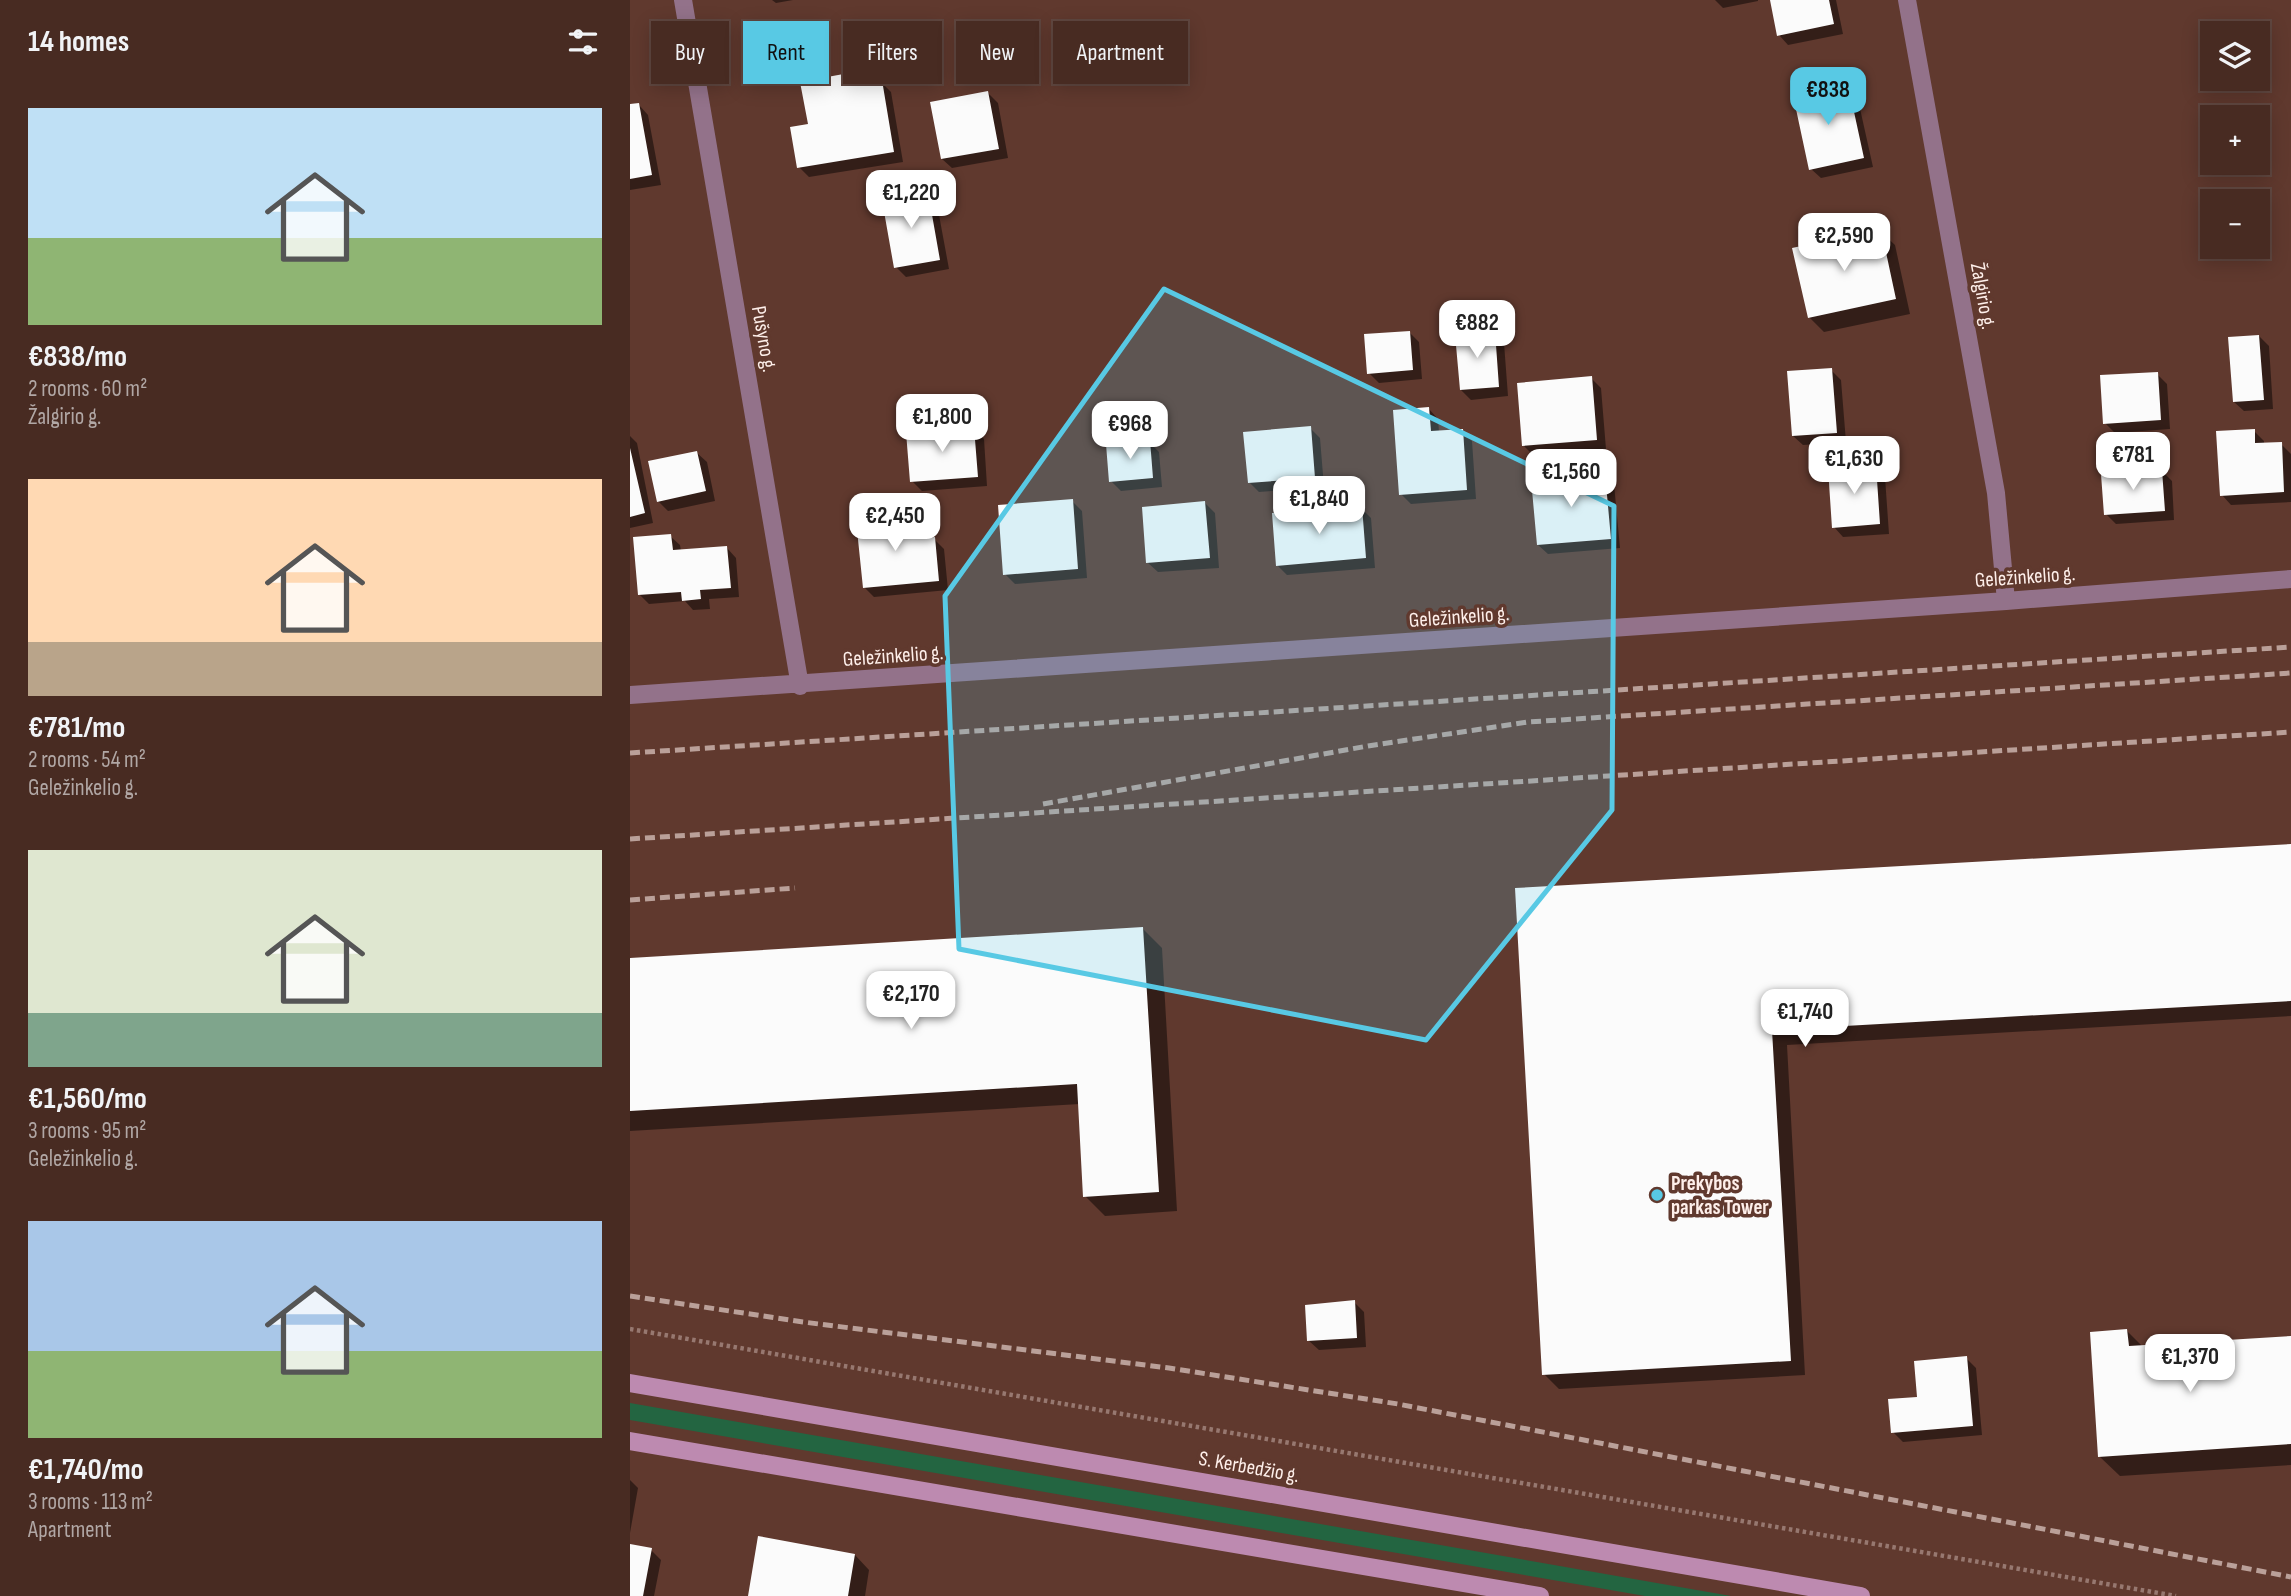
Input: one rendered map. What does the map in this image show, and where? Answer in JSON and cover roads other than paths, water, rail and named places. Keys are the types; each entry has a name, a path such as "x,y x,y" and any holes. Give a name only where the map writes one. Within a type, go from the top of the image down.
{"main road":[{"name":"S. Kerbedžio g.","path":"630,1383 1861,1596"},
{"path":"630,1441 1540,1596"}],"street":[{"name":"Pušyno g.","path":"683,0 800,686"},
{"name":"Žalgirio g.","path":"1907,0 1996,493 2006,601"},
{"name":"Geležinkelio g.","path":"630,695 800,686 2291,579"}],"railway":[{"path":"630,753 2291,647"},
{"path":"1043,804 1368,746 1528,722 2291,673"},
{"path":"630,839 2291,732"},
{"path":"630,900 795,888"},
{"path":"630,1296 803,1322 1169,1368 1398,1404 2291,1577"}],"place":[{"name":"Prekybos parkas Tower","path":"1657,1195"}]}
